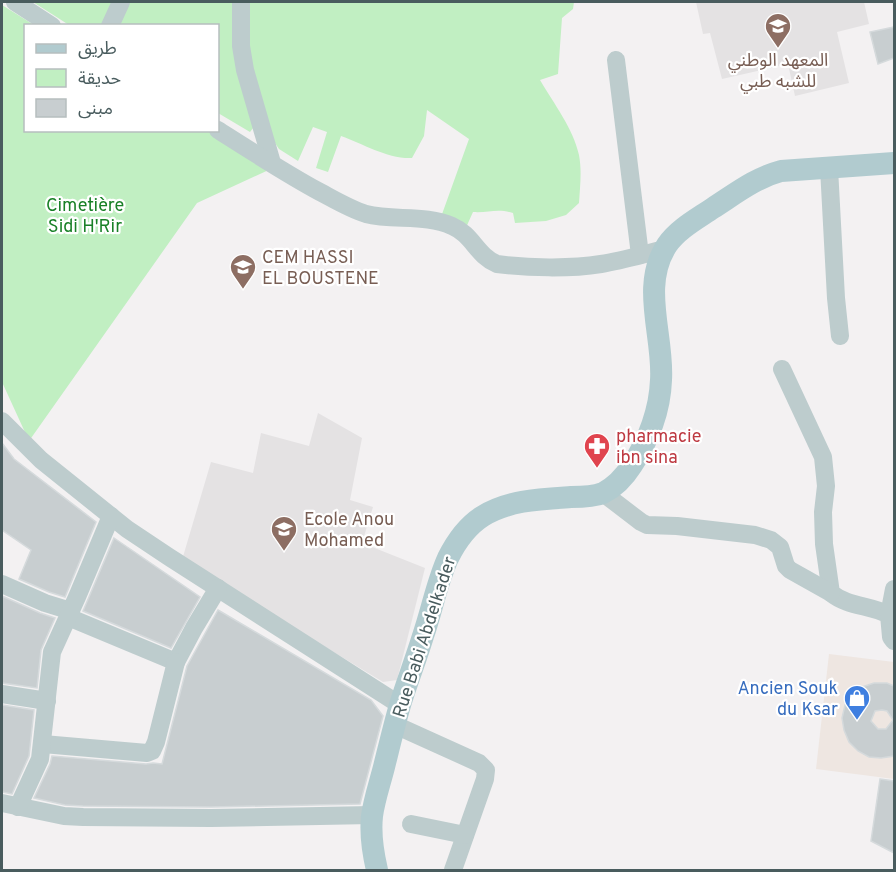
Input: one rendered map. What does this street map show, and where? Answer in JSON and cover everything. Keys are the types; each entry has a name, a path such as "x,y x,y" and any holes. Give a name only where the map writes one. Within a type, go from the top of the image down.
{"main road":[{"path":"603,493 621,479 633,465 648,436 658,404 662,378 655,312 655,281 659,262 674,237 753,182 770,174 781,171 894,163"},
{"name":"Rue Babi Abdelkader","path":"377,870 371,835 372,815 397,715 447,561 459,539 481,517 497,508 543,499 592,496 603,493"}],"street":[{"path":"15,2 49,24"},
{"path":"111,24 120,2"},
{"path":"241,2 241,46 245,70 272,163"},
{"path":"616,60 640,255"},
{"path":"219,131 312,187 359,212 432,220 452,226 468,236 486,259 497,264 567,267 619,261 665,249"},
{"path":"829,168 840,336"},
{"path":"782,369 823,457 826,486 823,512 824,544 838,597"},
{"path":"4,422 41,460 111,516 218,588 397,715 483,766 486,770 485,779 453,870"},
{"path":"603,493 647,525 744,533 771,540 780,547 786,566 790,570 838,597 889,615"},
{"path":"111,516 52,652 40,759 10,805 64,816 83,817 211,818 372,815"},
{"path":"2,584 176,662"},
{"path":"43,744 147,753 152,751 176,662 218,588"},
{"path":"894,589 889,615 891,637 894,642"},
{"path":"2,694 46,701"},
{"path":"411,824 465,835"}],"shaded area":[{"name":"المعهد الوطني للشبه طبي","path":"696,2 864,2 869,24 837,32 849,83 795,96 788,64 722,79 710,33 703,34"},
{"name":"Ecole Anou Mohamed","path":"318,413 362,438 350,500 373,507 362,543 425,568 397,680 383,682 182,560 211,462 253,473 261,433 309,446"},
{"path":"829,654 894,662 894,779 816,769"}],"green space":[{"path":"33,2 117,2 106,24 67,24"},
{"path":"126,2 236,2 257,123 250,132 219,114 219,24 116,24"},
{"path":"246,2 574,2 573,9 562,18 558,74 540,80 568,126 576,145 580,167 579,203 566,215 546,221 515,223 513,213 473,212 464,232 441,217 469,139 427,110 424,136 412,158 385,154 341,136 328,172 316,168 327,132 313,127 298,161 279,149 267,131 247,65"},
{"name":"Cimetière Sidi H'Rir","path":"2,5 32,24 24,24 24,132 211,132 273,168 197,203 29,441 2,382"}],"building":[{"path":"894,27 894,58 878,64 870,32"},
{"path":"2,443 14,459 96,522 65,597 19,579 31,550 2,530"},
{"path":"114,538 200,597 171,648 83,611"},
{"path":"2,596 55,618 41,650 37,688 2,683"},
{"path":"218,610 371,700 383,716 360,804 211,807 83,806 65,805 34,798 52,756 162,764 187,666"},
{"name":"Ancien Souk du Ksar","path":"874,683 887,683 894,686 894,756 869,757 849,742 842,718 845,705 862,687","holes":["875,711 887,711 893,720 886,729 878,729 871,721"]},
{"path":"2,705 34,710 29,756 12,794 2,792"},
{"path":"880,779 894,781 894,853 871,841"}],"place":[{"name":"المعهد الوطني للشبه طبي","path":"778,49"},
{"name":"CEM HASSI EL BOUSTENE","path":"243,290"},
{"name":"pharmacie ibn sina","path":"597,469"},
{"name":"Ecole Anou Mohamed","path":"284,552"},
{"name":"Ancien Souk du Ksar","path":"857,721"}]}
